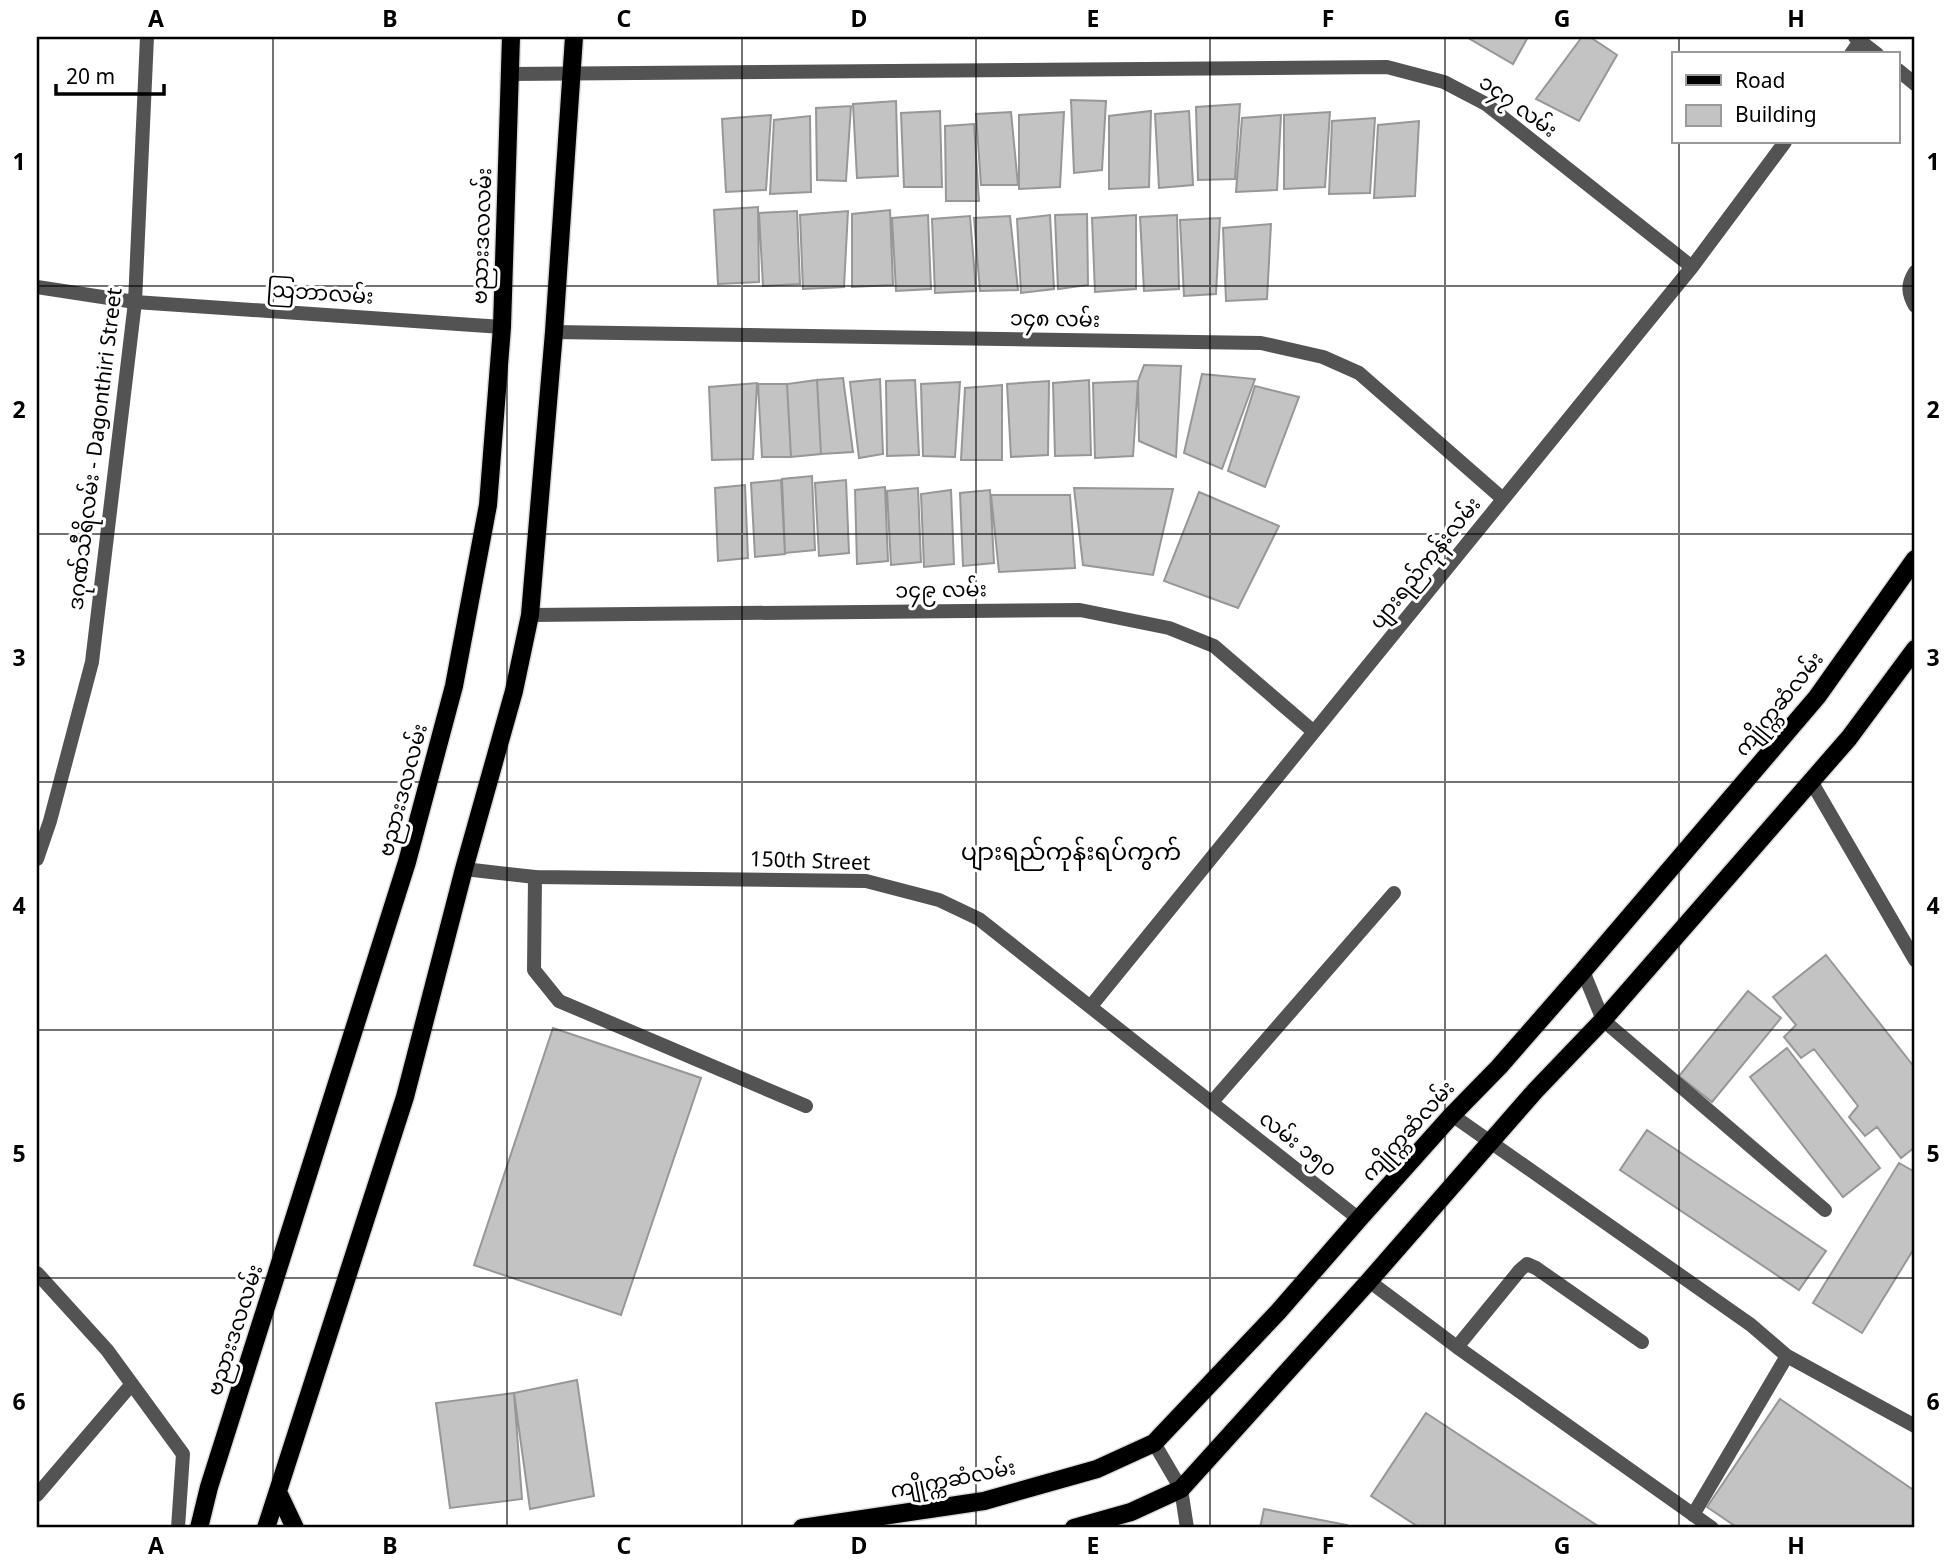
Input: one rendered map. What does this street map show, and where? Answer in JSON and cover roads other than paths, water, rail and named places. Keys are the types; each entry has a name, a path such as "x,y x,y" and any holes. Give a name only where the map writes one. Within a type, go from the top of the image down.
{"main road":[{"name":"ဗညားဒလလမ်း","path":"199,1528 209,1488 407,862 454,686 488,505 502,327 511,37"},
{"path":"266,1528 405,1097 464,869 514,691 530,615 554,332 574,37"},
{"name":"ကျိုက္ကဆံလမ်း","path":"802,1528 985,1500 1097,1469 1154,1443 1278,1312 1583,971 1817,698 1915,559"},
{"path":"1074,1528 1131,1513 1181,1489 1369,1282 1490,1142 1603,1020 1811,782 1849,738 1915,649"},
{"path":"278,1492 295,1528"}],"street":[{"name":"ဒဂုဏ်သီရိလမ်း - Dagonthiri Street","path":"37,859 50,821 92,662 135,302 147,37"},
{"path":"1858,39 1874,52"},
{"name":"၁၄၇ လမ်း","path":"509,74 1387,67 1444,82 1486,104 1692,267"},
{"path":"1899,71 1915,84"},
{"name":"ပျားရည်ကုန်းလမ်း","path":"1091,1006 1692,267 1784,144"},
{"path":"1915,272 1909,283 1909,296 1915,306"},
{"name":"ဩဘာလမ်း","path":"37,288 135,302 502,327"},
{"name":"၁၄၈ လမ်း","path":"554,332 1261,343 1323,358 1359,373 1503,499"},
{"name":"၁၄၉ လမ်း","path":"530,615 1080,610 1169,628 1214,646 1314,733"},
{"path":"1811,782 1915,960"},
{"name":"150th Street","path":"464,869 535,877 866,881 939,900 979,919 1212,1102"},
{"path":"535,877 534,970 559,1001 806,1106"},
{"path":"1212,1102 1394,893"},
{"path":"1583,971 1603,1020 1825,1210"},
{"name":"လမ်း ၁၅၀","path":"1212,1102 1359,1219"},
{"path":"1452,1115 1751,1325 1787,1356 1915,1426"},
{"path":"1457,1347 1527,1264 1642,1342"},
{"path":"37,1273 107,1350 183,1454 178,1528"},
{"path":"1369,1282 1712,1528"},
{"path":"1693,1515 1787,1356"},
{"path":"37,1495 131,1385"},
{"path":"1154,1443 1181,1489 1187,1528"}],"district":[{"name":"ပျားရည်ကုန်းရပ်ကွက်","path":"1071,852"}]}
